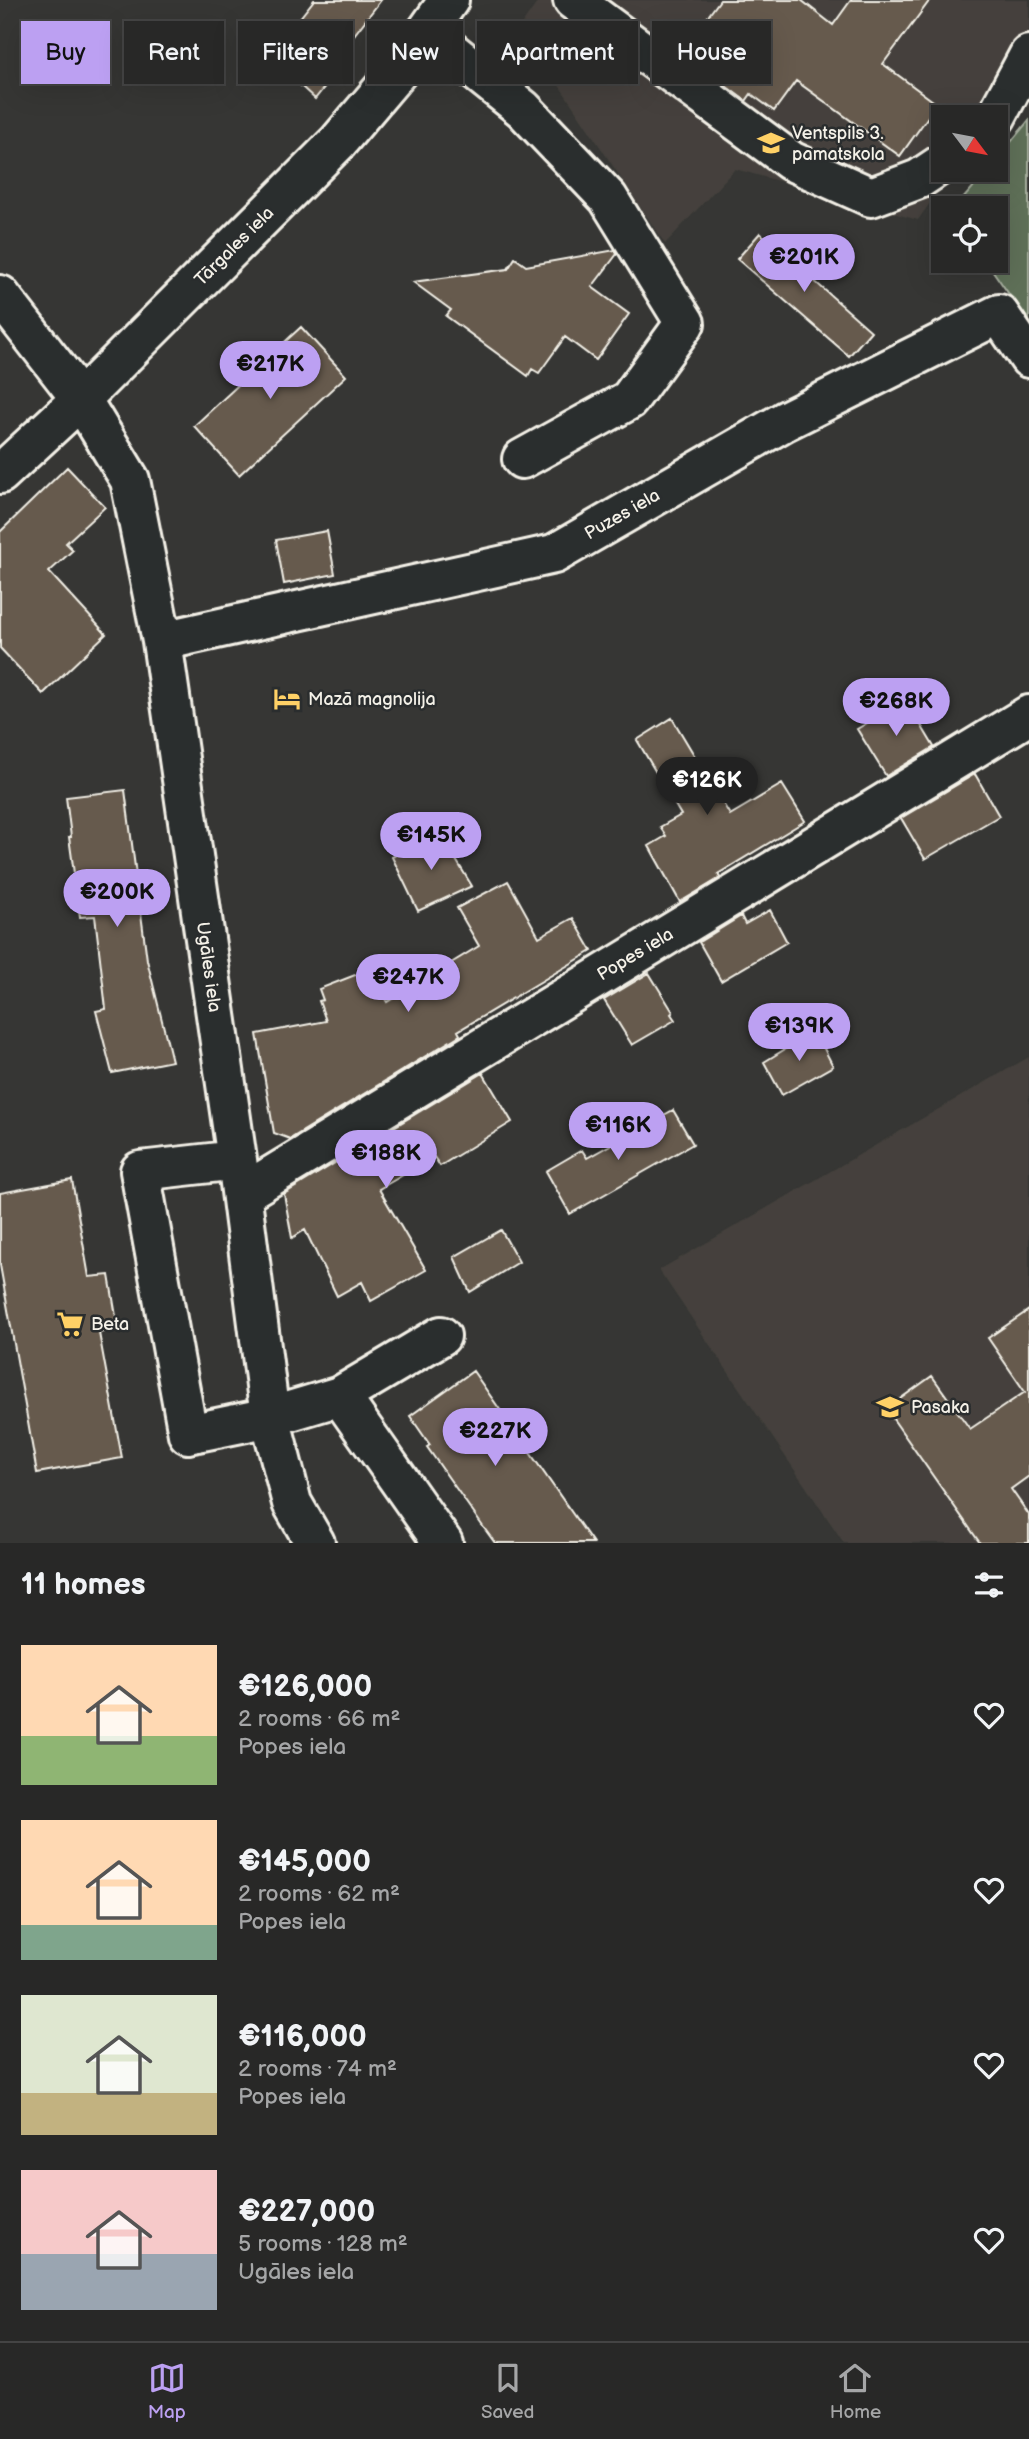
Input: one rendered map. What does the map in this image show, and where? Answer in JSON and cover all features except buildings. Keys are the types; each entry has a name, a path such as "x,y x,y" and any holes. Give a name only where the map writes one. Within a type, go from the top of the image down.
{"street":[{"name":"Tārgales iela","path":"434,21 449,0"},
{"path":"573,0 791,161 872,197 919,180 931,172"},
{"path":"1002,105 1029,55"},
{"path":"463,61 523,109 608,198 685,323 629,401 522,459"},
{"name":"Tārgales iela","path":"0,474 81,399 338,142 387,84"},
{"name":"Ugāles iela","path":"0,295 81,399 130,480 162,641 240,1177 271,1418 292,1503 315,1543"},
{"name":"Puzes iela","path":"162,641 554,554 785,421 999,314 1029,358"},
{"name":"Popes iela","path":"240,1177 1029,715"},
{"path":"240,1177 140,1171 188,1434 271,1418 340,1396 441,1336"},
{"path":"340,1396 443,1543"}],"shaded area":[{"name":"Ventspils 3. pamatskola","path":"539,0 1029,0 1029,63 999,105 931,105 931,182 945,182 935,196 931,196 931,201 918,220 735,169 665,244 558,84 638,84 638,21 524,21"},
{"name":"Pasaka","path":"1029,1057 1029,1543 844,1543 659,1270"}],"green space":[{"path":"1029,120 1029,323 994,273 1008,273 1008,196 965,196 978,182 1008,182 1008,145"}],"place":[{"name":"Ventspils 3. pamatskola","path":"771,143"},
{"name":"Mazā magnolija","path":"287,699"},
{"name":"Beta","path":"70,1324"},
{"name":"Pasaka","path":"890,1407"}]}
